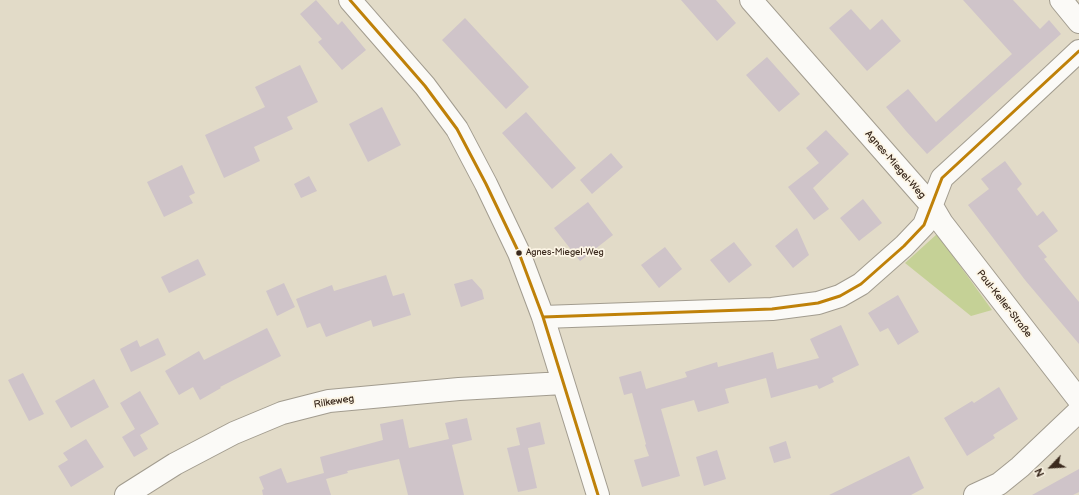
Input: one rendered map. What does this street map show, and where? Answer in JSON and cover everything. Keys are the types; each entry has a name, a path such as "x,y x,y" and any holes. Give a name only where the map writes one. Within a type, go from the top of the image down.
{"street":[{"path":"350,0 425,86 457,129 486,184 519,253 543,317 598,495"},
{"name":"Agnes-Miegel-Weg","path":"543,317 772,309 818,303 840,296 861,284 924,225 932,206 750,0"},
{"path":"1061,0 1079,22"},
{"path":"932,206 942,178 1079,51"},
{"name":"Paul-Keller-Straße","path":"932,206 942,223 1079,400"},
{"name":"Rilkeweg","path":"130,494 175,464 234,433 282,414 329,401 563,383"},
{"path":"975,495 999,484 1020,467 1079,411"}],"green space":[{"path":"937,234 992,310 971,316 905,263"}],"building":[{"path":"316,0 338,25 342,21 366,50 342,70 318,42 322,39 300,14"},
{"path":"681,0 716,0 736,23 717,41"},
{"path":"963,0 1013,0 1040,29 1049,20 1061,34 927,154 886,107 908,89 936,122 1012,54"},
{"path":"851,9 870,30 882,19 901,41 867,71 829,28"},
{"path":"465,18 529,87 506,109 442,40"},
{"path":"767,57 800,94 779,112 746,75"},
{"path":"300,65 318,102 287,117 293,129 254,147 260,161 224,178 205,135 265,107 255,87"},
{"path":"382,107 401,145 368,162 349,124"},
{"path":"526,112 576,168 552,189 502,133"},
{"path":"826,130 849,154 813,188 829,209 814,220 788,187 819,163 806,148"},
{"path":"611,153 623,167 592,194 580,180"},
{"path":"1005,161 1022,184 1017,189 1037,216 1043,211 1058,231 1038,246 1047,257 1044,259 1079,302 1079,344 1025,280 968,205 989,189 981,179"},
{"path":"182,165 195,193 189,196 193,203 164,217 147,182"},
{"path":"309,176 317,191 301,198 294,184"},
{"path":"863,199 882,223 859,241 840,218"},
{"path":"588,202 613,235 580,261 554,228"},
{"path":"797,228 809,255 793,268 775,246"},
{"path":"734,242 752,265 729,283 710,260"},
{"path":"665,247 682,269 659,288 641,265"},
{"path":"198,259 206,275 169,293 161,277"},
{"path":"386,275 393,296 404,293 411,315 373,327 371,320 326,337 320,323 307,328 296,299 332,285 334,291"},
{"path":"472,279 482,290 484,299 461,307 454,284"},
{"path":"284,283 295,307 277,316 266,291"},
{"path":"898,295 919,332 898,345 888,328 880,332 868,313"},
{"path":"841,325 859,365 832,378 834,382 819,389 817,385 771,398 766,378 725,389 729,403 698,412 694,400 661,409 680,476 642,487 634,460 649,456 632,393 624,395 619,377 641,371 646,389 687,377 685,372 717,362 718,367 773,352 777,369 819,358 810,339"},
{"path":"267,328 281,356 220,387 221,388 200,400 193,387 179,395 165,371 199,351 204,360"},
{"path":"158,338 166,355 131,372 120,349 137,340 140,347"},
{"path":"23,373 44,414 29,421 8,380"},
{"path":"94,379 109,407 71,428 55,401"},
{"path":"999,387 1018,419 993,435 995,438 967,456 944,418 972,401 974,403"},
{"path":"140,391 159,424 140,435 148,449 134,457 122,437 135,429 120,403"},
{"path":"467,418 472,440 452,445 464,495 408,495 399,459 347,471 348,473 326,479 331,495 263,495 262,490 264,489 259,477 281,468 287,483 324,473 320,457 383,440 380,424 403,419 409,448 449,439 445,423"},
{"path":"540,422 545,444 528,448 537,488 518,492 507,448 520,445 516,428"},
{"path":"86,439 104,467 71,487 58,466 68,460 63,453"},
{"path":"786,441 791,458 774,463 769,447"},
{"path":"717,450 726,479 704,486 696,457"},
{"path":"909,456 924,488 911,495 829,495"},
{"path":"1079,469 1079,492 1073,495 1032,495"}],"transit line":[{"path":"350,0 425,86 457,129 486,184 519,253 543,317 598,495"},
{"path":"543,317 772,309 818,303 840,296 861,284 904,246 924,225 942,178 1079,51"}],"place":[{"name":"Agnes-Miegel-Weg","path":"519,253"}]}
